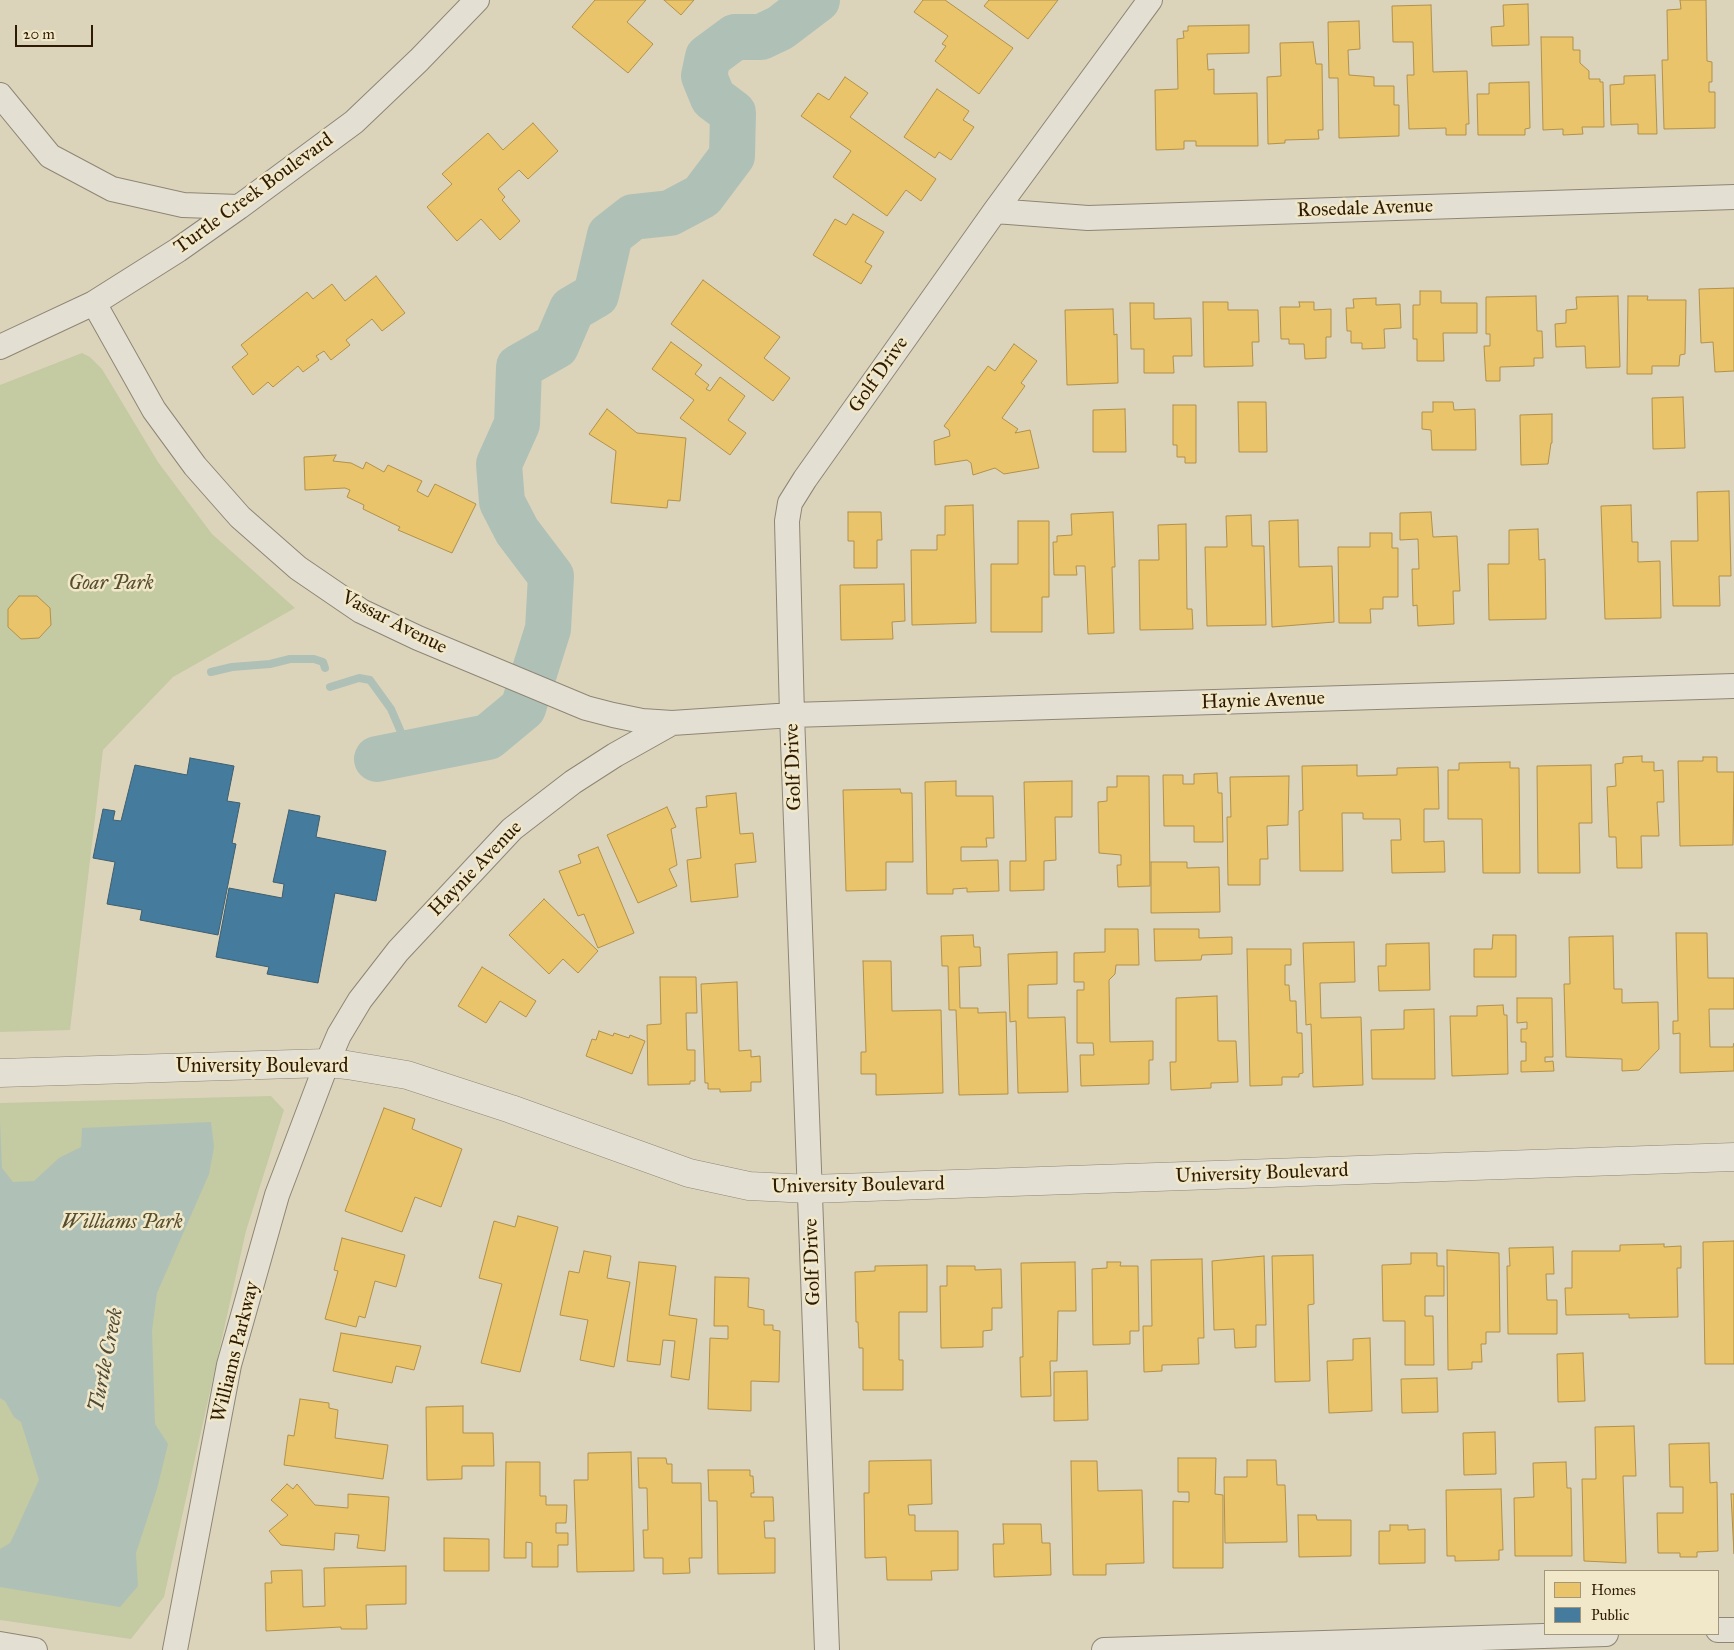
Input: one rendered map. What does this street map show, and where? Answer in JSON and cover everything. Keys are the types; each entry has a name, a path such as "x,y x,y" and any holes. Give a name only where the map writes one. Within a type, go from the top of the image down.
{"street":[{"name":"Turtle Creek Boulevard","path":"0,347 94,304 178,250 239,207 354,122 419,60 477,0"},
{"name":"Golf Drive","path":"827,1650 792,715 788,521 790,503 805,479 996,211 1150,0"},
{"path":"0,84 0,96 50,156 112,190 183,204 239,207"},
{"name":"Rosedale Avenue","path":"996,211 1088,218 1734,197"},
{"name":"Vassar Avenue","path":"94,304 154,410 194,466 240,517 298,568 361,611 418,638 586,708 642,721 672,723 792,715"},
{"name":"Haynie Avenue","path":"792,715 1734,686"},
{"name":"Haynie Avenue","path":"327,1063 339,1035 360,1000 398,951 512,829 573,782 672,723"},
{"name":"University Boulevard","path":"0,1073 327,1063 407,1075 511,1109 689,1173 749,1186 810,1190 1734,1157"},
{"name":"Williams Parkway","path":"175,1650 229,1366 277,1195 327,1063"},
{"path":"1719,1630 1734,1630"},
{"path":"1104,1650 1575,1635"},
{"path":"0,1644 35,1650"}],"green space":[{"name":"Goar Park","path":"82,353 90,357 102,369 158,462 212,534 295,608 173,677 103,750 70,1030 0,1032 0,385"},
{"name":"Williams Park","path":"271,1096 284,1110 246,1231 164,1597 131,1639 0,1620 0,1103"}],"water":[{"name":"Williams Park","path":"0,1121 2,1168 13,1182 34,1181 59,1158 81,1147 82,1128 211,1122 214,1147 209,1174 157,1293 152,1330 155,1424 168,1444 157,1489 136,1553 138,1586 120,1607 0,1587 0,1549 10,1543 39,1480 21,1422 14,1417 5,1401 0,1398"}],"building: Homes":[{"path":"595,0 646,0 627,22 653,44 628,73 572,27"},
{"path":"664,0 694,0 681,15"},
{"path":"923,0 945,0 1013,48 979,94 935,61 946,46 942,44 948,36 914,12"},
{"path":"989,0 1058,0 1028,39 984,6"},
{"path":"1680,0 1706,0 1707,61 1712,62 1712,82 1709,82 1709,92 1715,92 1715,128 1664,129 1662,60 1668,60 1667,10 1681,9"},
{"path":"1528,4 1529,45 1492,46 1491,27 1504,26 1503,5"},
{"path":"1431,5 1433,72 1467,71 1469,124 1466,124 1466,135 1446,135 1446,128 1409,129 1407,75 1414,75 1413,42 1393,42 1392,6"},
{"path":"1359,21 1360,49 1348,50 1349,75 1374,77 1374,86 1394,86 1394,105 1399,105 1399,136 1339,138 1338,78 1329,78 1328,22"},
{"path":"1249,25 1249,53 1207,54 1208,70 1214,69 1214,94 1257,93 1258,146 1196,146 1196,141 1184,141 1184,149 1156,150 1155,90 1178,89 1177,39 1184,38 1183,31 1188,31 1188,26"},
{"path":"1541,37 1573,37 1573,50 1580,50 1580,63 1589,71 1589,79 1600,79 1600,82 1603,82 1604,127 1582,127 1583,134 1563,135 1563,129 1543,130"},
{"path":"1313,42 1316,64 1322,64 1323,130 1318,130 1319,139 1285,140 1285,143 1268,144 1267,77 1281,76 1280,43"},
{"path":"1655,75 1657,134 1638,134 1638,124 1611,125 1610,85 1624,84 1624,76"},
{"path":"845,77 868,93 850,117 936,179 921,201 906,190 887,216 833,177 851,151 801,116 818,93 829,100"},
{"path":"1529,82 1530,128 1525,129 1525,135 1478,135 1477,94 1489,94 1489,83"},
{"path":"937,89 969,111 963,120 974,127 951,160 939,152 935,158 904,137"},
{"path":"533,123 558,151 528,179 519,170 498,189 505,197 502,200 520,221 500,240 481,219 457,241 427,207 452,184 442,174 488,133 503,150"},
{"path":"853,214 884,232 865,262 872,266 861,284 813,255 835,219 846,225"},
{"path":"376,276 405,313 382,331 372,319 346,340 350,345 331,360 324,351 316,356 319,360 303,372 298,366 273,387 268,382 253,395 232,367 248,354 241,345 307,292 313,299 332,284 345,301"},
{"path":"703,280 780,337 764,358 790,378 773,401 671,324"},
{"path":"1734,288 1734,371 1715,372 1713,342 1701,343 1699,289"},
{"path":"1420,291 1441,291 1441,303 1477,303 1477,333 1443,333 1444,361 1417,361 1417,339 1413,339 1413,305 1420,305"},
{"path":"1536,296 1537,331 1542,331 1543,358 1534,358 1534,366 1500,367 1500,381 1486,381 1484,346 1490,346 1490,334 1486,334 1486,297"},
{"path":"1618,296 1620,367 1586,368 1585,346 1556,347 1555,324 1566,323 1566,310 1577,309 1576,297"},
{"path":"1628,296 1648,296 1647,300 1686,300 1685,354 1680,355 1679,366 1652,366 1652,374 1627,374"},
{"path":"1376,298 1376,305 1400,304 1401,328 1384,329 1385,348 1362,349 1362,343 1351,343 1351,331 1347,331 1346,308 1354,308 1353,299"},
{"path":"1203,302 1228,302 1228,310 1258,310 1259,342 1252,342 1253,366 1204,367"},
{"path":"1299,302 1314,302 1314,310 1331,309 1331,337 1326,337 1326,358 1305,359 1304,344 1289,344 1289,339 1281,339 1280,307 1300,307"},
{"path":"1130,303 1154,303 1154,319 1191,318 1192,356 1173,356 1174,373 1144,373 1144,349 1131,349"},
{"path":"1113,309 1114,335 1117,334 1118,383 1067,385 1065,310"},
{"path":"671,342 702,365 695,374 709,385 706,389 710,391 720,377 745,396 728,420 746,433 730,455 680,418 694,400 652,369"},
{"path":"1014,344 1037,361 1021,383 1025,386 1002,418 1018,429 1015,433 1030,430 1039,468 1004,474 995,468 973,475 971,463 967,460 935,465 934,441 950,436 949,430 944,426 988,366 995,371"},
{"path":"1683,397 1685,448 1653,449 1652,398"},
{"path":"1238,402 1266,402 1267,452 1239,452"},
{"path":"1433,402 1453,402 1454,410 1475,409 1476,450 1432,450 1431,430 1422,429 1422,412 1433,412"},
{"path":"1173,405 1196,405 1196,463 1185,463 1185,457 1177,457 1177,445 1173,445"},
{"path":"607,409 637,433 686,438 680,501 668,500 667,508 611,503 616,451 589,434"},
{"path":"1125,409 1126,452 1093,452 1093,410"},
{"path":"1552,414 1552,443 1548,464 1521,465 1520,415"},
{"path":"336,455 333,461 351,463 363,469 366,462 384,472 388,465 422,481 417,491 428,497 435,484 476,504 452,553 398,530 400,527 363,509 364,505 347,497 350,490 345,488 305,490 304,457"},
{"path":"1729,491 1731,576 1719,576 1720,606 1673,606 1671,541 1698,541 1697,492"},
{"path":"973,505 976,623 912,625 911,550 937,550 937,535 945,535 945,506"},
{"path":"1631,505 1632,542 1638,542 1638,562 1660,561 1661,618 1605,619 1601,506"},
{"path":"848,512 881,512 882,540 877,540 877,568 854,568 854,541 848,541"},
{"path":"1113,512 1115,567 1112,567 1114,633 1088,634 1085,566 1076,566 1077,575 1054,575 1053,542 1057,542 1057,536 1072,535 1071,514"},
{"path":"1431,512 1433,537 1457,536 1460,591 1453,591 1454,624 1418,626 1417,605 1413,606 1412,569 1419,569 1418,539 1400,540 1400,513"},
{"path":"1251,515 1252,546 1264,546 1266,625 1207,626 1205,547 1227,547 1226,516"},
{"path":"1298,520 1299,567 1332,566 1334,622 1272,627 1269,521"},
{"path":"1018,521 1049,521 1049,597 1042,597 1042,632 991,632 991,564 1018,564"},
{"path":"1186,524 1187,609 1192,609 1193,629 1140,630 1139,560 1159,560 1158,525"},
{"path":"1538,529 1539,560 1545,559 1546,619 1489,620 1488,564 1509,564 1509,530"},
{"path":"1370,533 1392,533 1392,548 1398,548 1398,597 1383,597 1383,609 1370,609 1371,623 1339,623 1338,547 1370,547"},
{"path":"904,584 905,621 892,622 893,639 841,640 840,585"},
{"path":"19,596 37,596 50,608 51,625 39,638 21,639 8,627 8,609"},
{"path":"1642,756 1642,762 1654,762 1654,771 1663,770 1664,802 1657,802 1659,836 1641,836 1642,868 1617,868 1616,837 1609,837 1607,787 1616,786 1615,764 1623,763 1623,757"},
{"path":"1703,757 1717,757 1717,772 1734,772 1733,845 1680,846 1678,761 1703,761"},
{"path":"1510,762 1510,768 1519,768 1520,873 1483,873 1482,819 1448,819 1448,770 1459,770 1459,763"},
{"path":"1357,765 1357,776 1397,775 1397,768 1438,767 1439,809 1424,809 1424,842 1444,841 1445,872 1392,873 1391,840 1401,840 1400,819 1363,819 1363,813 1342,813 1343,871 1300,871 1299,811 1303,810 1302,766"},
{"path":"1591,765 1592,823 1579,823 1580,873 1538,873 1537,766"},
{"path":"1217,773 1218,793 1222,793 1223,842 1194,842 1194,826 1164,826 1163,775 1183,775 1183,784 1194,784 1194,774"},
{"path":"1117,776 1149,776 1150,886 1118,887 1117,865 1121,865 1121,855 1099,853 1098,802 1107,801 1107,787 1117,787"},
{"path":"1289,776 1288,825 1267,826 1268,859 1260,859 1260,885 1228,885 1227,817 1231,817 1230,777"},
{"path":"956,781 956,796 993,796 994,838 986,838 987,847 961,847 961,861 998,860 999,891 967,892 967,888 953,889 953,894 927,894 925,782"},
{"path":"1072,781 1072,817 1055,817 1056,860 1044,861 1044,890 1010,891 1010,861 1026,861 1024,782"},
{"path":"900,789 901,793 912,793 913,862 886,862 886,890 846,891 843,790"},
{"path":"736,793 740,834 753,833 756,862 735,864 738,897 691,902 687,860 701,858 696,808 707,807 706,796"},
{"path":"667,807 676,827 671,829 677,865 669,869 677,886 638,903 607,835"},
{"path":"598,847 634,933 598,948 584,914 578,916 559,871 581,863 578,855"},
{"path":"1151,862 1187,862 1187,868 1219,867 1220,912 1151,913"},
{"path":"544,899 598,951 578,973 563,959 549,974 509,935"},
{"path":"1105,929 1138,929 1139,965 1116,965 1115,974 1109,980 1110,1042 1153,1041 1153,1060 1149,1060 1149,1084 1081,1086 1080,1055 1094,1055 1093,1043 1077,1043 1077,990 1084,990 1084,982 1074,982 1074,953 1105,952"},
{"path":"1154,929 1199,929 1199,938 1232,937 1232,954 1202,955 1201,960 1155,961"},
{"path":"1676,933 1707,933 1708,978 1734,978 1734,1009 1709,1009 1710,1047 1733,1047 1734,1043 1734,1071 1680,1073 1680,1033 1673,1034 1673,1021 1678,1021"},
{"path":"973,935 974,947 980,947 981,966 959,967 960,1008 978,1008 978,1013 1006,1012 1008,1094 959,1095 956,1010 949,1010 948,966 942,966 941,936"},
{"path":"1493,935 1516,935 1516,977 1474,977 1474,949 1492,949"},
{"path":"1613,936 1614,989 1622,989 1622,1003 1658,1002 1659,1049 1639,1070 1622,1071 1622,1059 1566,1057 1564,984 1570,984 1569,937"},
{"path":"1354,942 1355,982 1320,983 1321,1018 1361,1017 1363,1085 1313,1087 1311,1024 1306,1025 1303,943"},
{"path":"1429,943 1430,990 1379,991 1378,966 1386,966 1386,944"},
{"path":"1247,949 1291,949 1291,965 1285,965 1285,985 1289,985 1290,1001 1296,1001 1297,1033 1302,1033 1303,1073 1299,1074 1299,1077 1282,1077 1282,1085 1250,1086"},
{"path":"1057,952 1057,984 1028,985 1028,1018 1065,1017 1068,1092 1018,1093 1016,1021 1010,1022 1008,954"},
{"path":"863,961 891,961 892,1011 941,1010 943,1093 876,1095 876,1074 861,1074 861,1052 866,1052"},
{"path":"482,967 536,1001 526,1017 500,1001 486,1023 458,1006"},
{"path":"660,977 696,977 697,1013 686,1013 687,1050 695,1050 695,1081 690,1081 690,1084 648,1085 647,1025 661,1024"},
{"path":"737,982 739,1051 751,1050 751,1057 760,1056 761,1082 751,1082 751,1091 720,1092 720,1089 708,1089 708,1083 705,1083 701,984"},
{"path":"1217,996 1218,1041 1236,1041 1238,1082 1211,1083 1211,1088 1171,1090 1170,1062 1176,1062 1176,998"},
{"path":"1517,998 1552,998 1553,1057 1545,1057 1545,1062 1553,1061 1554,1071 1521,1072 1521,1061 1526,1061 1526,1042 1521,1042 1521,1029 1527,1029 1527,1022 1517,1023"},
{"path":"1503,1005 1504,1015 1507,1015 1508,1074 1452,1076 1450,1016 1477,1016 1477,1006"},
{"path":"1434,1009 1435,1079 1372,1079 1371,1030 1404,1029 1404,1010"},
{"path":"599,1031 613,1036 614,1033 629,1038 630,1035 645,1041 632,1074 586,1056 592,1039 596,1040"},
{"path":"384,1108 415,1119 412,1129 462,1149 441,1207 415,1197 402,1232 345,1211"},
{"path":"518,1216 558,1227 520,1372 481,1363 502,1284 479,1278 494,1221 515,1227"},
{"path":"342,1238 405,1255 396,1287 375,1281 365,1318 359,1316 356,1327 325,1319 338,1271 334,1270"},
{"path":"1734,1241 1734,1364 1705,1364 1703,1242"},
{"path":"1664,1244 1664,1247 1681,1246 1681,1268 1677,1268 1678,1317 1629,1318 1629,1314 1566,1315 1565,1288 1572,1288 1572,1251 1620,1251 1620,1245"},
{"path":"1553,1247 1554,1274 1546,1274 1547,1300 1557,1300 1557,1334 1508,1334 1507,1266 1510,1266 1509,1248"},
{"path":"1447,1250 1499,1253 1500,1332 1486,1332 1486,1344 1481,1344 1482,1362 1472,1362 1472,1369 1448,1370"},
{"path":"584,1251 611,1256 607,1278 630,1282 614,1367 580,1360 588,1320 560,1315 569,1271 579,1273"},
{"path":"1411,1253 1437,1253 1437,1266 1444,1266 1444,1296 1425,1296 1425,1316 1433,1316 1434,1365 1405,1365 1405,1321 1383,1321 1382,1265 1411,1264"},
{"path":"1313,1255 1314,1304 1308,1305 1310,1381 1275,1382 1272,1256"},
{"path":"1264,1256 1266,1325 1256,1325 1256,1347 1235,1348 1234,1329 1214,1330 1212,1261"},
{"path":"1202,1259 1204,1338 1198,1338 1199,1364 1162,1365 1162,1371 1144,1372 1143,1326 1152,1326 1151,1260"},
{"path":"639,1262 676,1266 669,1315 697,1319 689,1380 671,1377 675,1341 663,1340 660,1365 627,1361"},
{"path":"1075,1262 1076,1311 1058,1311 1057,1361 1050,1361 1051,1396 1021,1397 1020,1357 1023,1357 1021,1263"},
{"path":"1107,1262 1121,1262 1120,1266 1138,1266 1139,1331 1130,1331 1130,1344 1093,1345 1092,1269 1107,1268"},
{"path":"927,1265 927,1312 899,1312 899,1360 903,1360 903,1390 863,1390 863,1348 859,1348 858,1322 856,1322 855,1272 875,1271 875,1266"},
{"path":"947,1266 975,1266 975,1270 1001,1269 1002,1308 992,1308 992,1330 983,1331 983,1347 941,1348 940,1286 947,1286"},
{"path":"715,1277 749,1278 748,1307 764,1310 764,1325 773,1325 773,1330 780,1331 779,1382 751,1381 751,1411 708,1409 710,1338 728,1339 728,1326 714,1326"},
{"path":"341,1333 421,1346 414,1370 396,1366 392,1383 333,1371"},
{"path":"1370,1338 1372,1411 1329,1413 1327,1361 1353,1360 1353,1339"},
{"path":"1583,1353 1585,1401 1558,1402 1557,1354"},
{"path":"1087,1371 1088,1420 1054,1421 1054,1372"},
{"path":"1437,1378 1438,1412 1402,1413 1401,1379"},
{"path":"300,1399 329,1403 329,1408 338,1410 335,1438 388,1445 383,1479 284,1465 288,1435 294,1436"},
{"path":"463,1406 463,1433 493,1433 494,1466 462,1466 462,1479 427,1480 426,1407"},
{"path":"1634,1426 1636,1476 1623,1476 1626,1563 1584,1561 1582,1479 1596,1479 1595,1427"},
{"path":"1495,1432 1496,1474 1464,1475 1463,1433"},
{"path":"1709,1443 1710,1483 1717,1482 1718,1551 1697,1552 1697,1557 1680,1557 1680,1553 1658,1553 1657,1513 1683,1513 1683,1487 1670,1487 1669,1444"},
{"path":"631,1452 634,1571 577,1572 574,1480 588,1480 588,1453"},
{"path":"638,1458 666,1458 667,1464 672,1464 672,1483 701,1483 702,1558 689,1558 690,1573 663,1574 663,1558 644,1558 643,1530 648,1530 647,1488 639,1488"},
{"path":"1178,1458 1216,1458 1215,1494 1223,1495 1223,1568 1173,1568 1173,1501 1189,1502 1189,1492 1178,1492"},
{"path":"931,1460 932,1504 908,1505 909,1515 915,1515 915,1531 958,1531 958,1570 931,1571 932,1580 887,1580 886,1557 865,1558 864,1493 869,1493 869,1461"},
{"path":"1247,1460 1276,1460 1277,1485 1285,1485 1287,1542 1225,1543 1224,1477 1247,1477"},
{"path":"1071,1461 1097,1461 1098,1491 1142,1490 1144,1563 1106,1564 1106,1575 1073,1575"},
{"path":"506,1462 540,1462 540,1496 546,1496 546,1505 567,1505 566,1523 556,1523 556,1533 568,1533 568,1545 558,1545 558,1567 532,1567 532,1543 526,1542 526,1558 504,1558"},
{"path":"1566,1462 1567,1488 1571,1488 1572,1556 1515,1556 1514,1498 1534,1497 1533,1463"},
{"path":"708,1470 750,1470 750,1476 753,1476 754,1493 751,1493 751,1497 773,1497 774,1521 764,1521 765,1538 775,1538 775,1573 718,1574 717,1501 709,1501"},
{"path":"287,1484 293,1489 297,1484 315,1505 348,1508 348,1494 389,1497 385,1551 357,1548 359,1535 335,1533 334,1550 281,1545 269,1531 288,1515 271,1500"},
{"path":"1501,1489 1503,1550 1499,1550 1499,1560 1455,1561 1455,1556 1447,1556 1446,1490"},
{"path":"1731,1494 1734,1494 1734,1554"},
{"path":"1298,1515 1316,1515 1317,1520 1351,1520 1351,1556 1299,1557"},
{"path":"1003,1524 1041,1524 1042,1543 1050,1543 1051,1575 994,1577 993,1544 1004,1544"},
{"path":"1390,1525 1408,1525 1408,1530 1425,1529 1425,1563 1379,1564 1379,1531 1390,1531"},
{"path":"444,1538 489,1539 489,1571 444,1571"},
{"path":"406,1566 406,1604 366,1605 367,1629 341,1629 341,1627 266,1631 265,1583 272,1583 271,1571 302,1570 303,1607 325,1606 324,1568"}],"building: Public":[{"path":"190,758 234,766 227,801 240,803 232,843 236,844 218,935 140,920 142,910 107,904 115,862 93,858 103,809 115,811 113,820 121,821 135,765 187,775"},
{"path":"289,810 320,816 316,837 386,851 376,901 335,893 318,983 267,974 269,967 216,957 229,888 282,898 284,884 273,882"}],"waterway":[{"name":"Turtle Creek","path":"377,759 488,737 523,708 548,629 551,576 517,531 502,502 499,464 517,424 519,367 556,346 572,309 596,295 610,235 633,217 670,213 702,196 732,156 733,113 713,98 704,76 708,57 735,37 761,37 780,28 817,0"},
{"path":"211,672 232,667 270,664 290,659 314,659 323,662 325,668"},
{"path":"330,687 359,678 370,680 391,709 410,753"}]}
